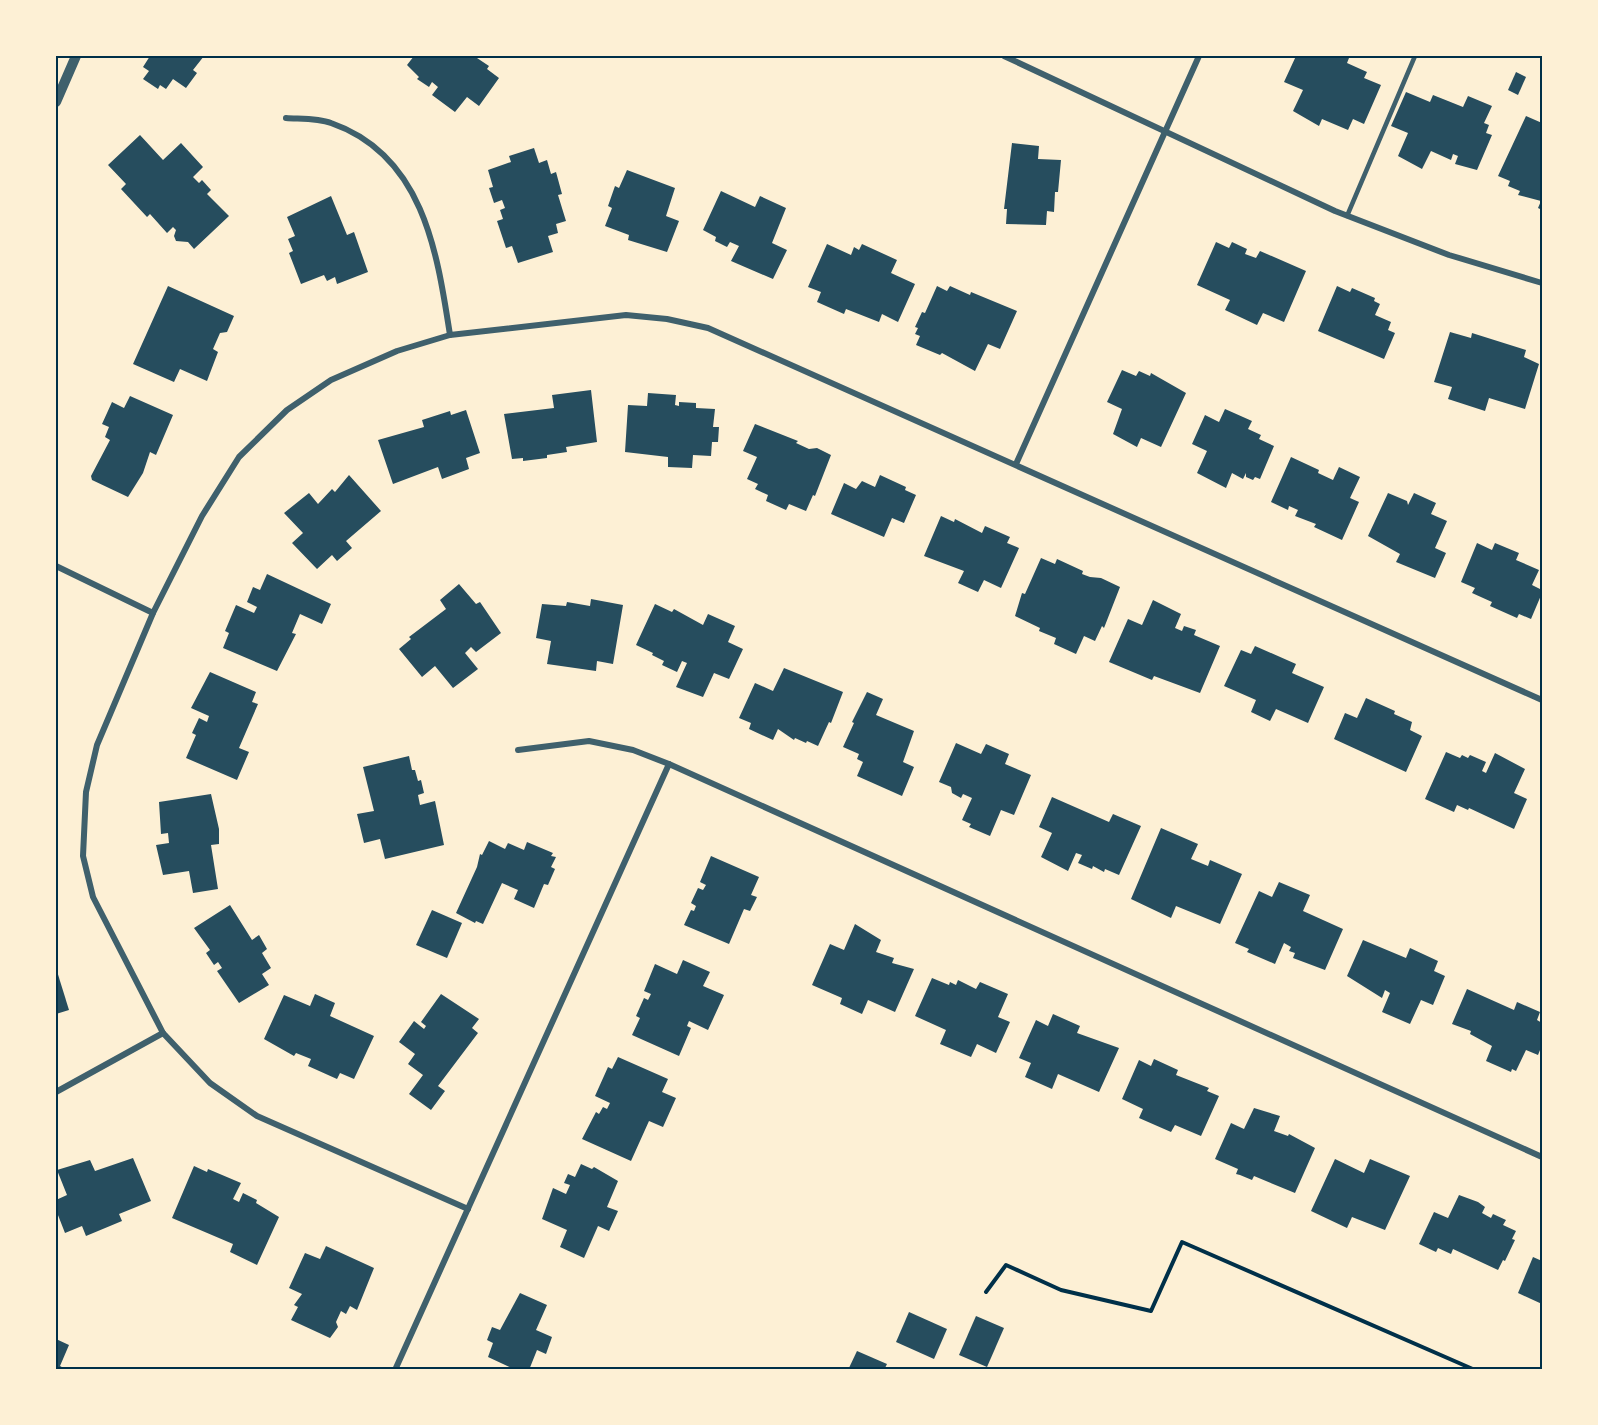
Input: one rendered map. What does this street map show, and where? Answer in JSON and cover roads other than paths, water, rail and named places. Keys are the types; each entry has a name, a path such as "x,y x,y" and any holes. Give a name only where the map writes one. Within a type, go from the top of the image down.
{"street":[{"path":"56,102 76,56"},
{"path":"1004,56 1347,216 1449,255 1542,284"},
{"path":"1016,464 1199,56"},
{"path":"286,118 330,122 369,141 404,177 430,232 450,335"},
{"path":"468,1209 256,1116 210,1083 163,1033 93,897 83,856 86,792 97,745 153,614 202,516 239,457 287,410 332,380 397,351 450,335 626,315 667,319 708,328 1542,700"},
{"path":"56,566 153,614"},
{"path":"518,750 589,741 633,750 669,764 1542,1157"},
{"path":"395,1370 669,764"},
{"path":"56,1092 163,1033"}],"lane":[{"path":"1347,216 1415,56"}]}
